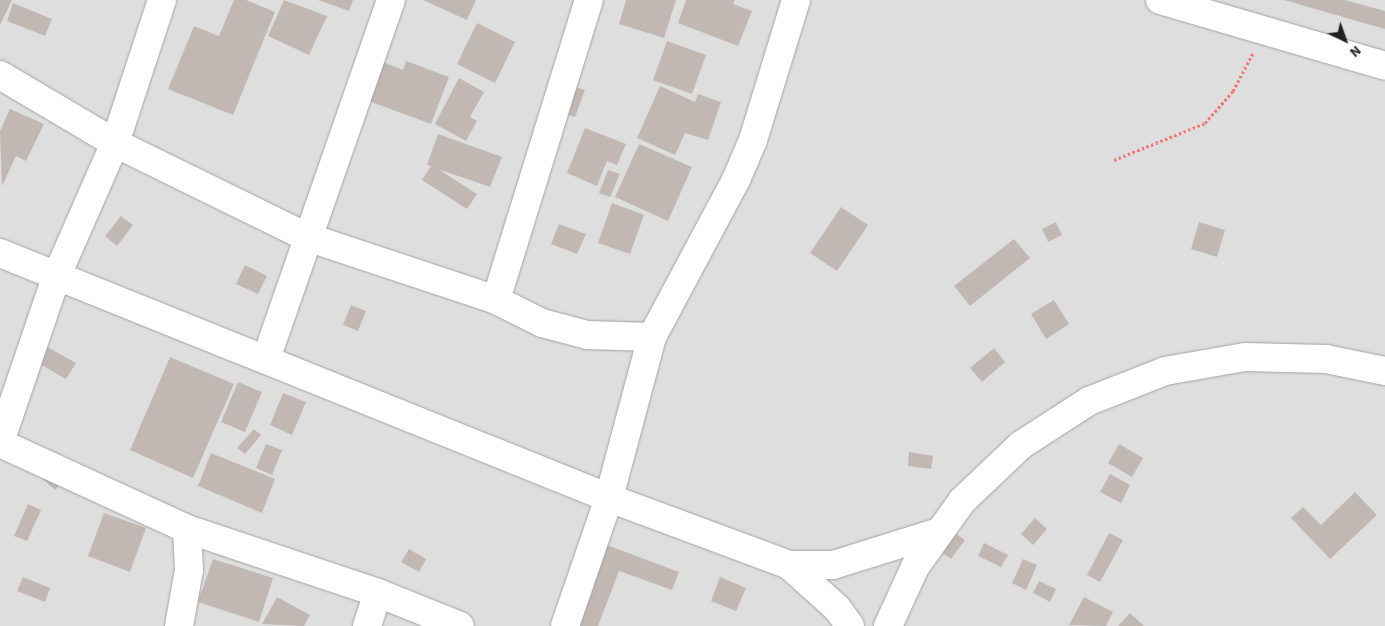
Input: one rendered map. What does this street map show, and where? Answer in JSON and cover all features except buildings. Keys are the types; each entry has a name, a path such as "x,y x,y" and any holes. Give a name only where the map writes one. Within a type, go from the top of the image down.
{"street":[{"path":"162,0 115,143 57,276 0,442 187,529 378,593 460,626"},
{"path":"266,359 391,0"},
{"path":"496,300 589,0"},
{"path":"565,626 609,498 652,337 736,180 753,140 796,0"},
{"path":"1160,0 1240,11 1274,34 1385,66"},
{"path":"0,75 115,143 307,237 496,300 542,322 587,335 652,337"},
{"path":"0,252 609,498 790,565 833,565 936,533"},
{"path":"888,626 915,567 936,533 990,471 1021,444 1089,401 1126,384 1204,362 1245,357 1326,359 1385,371"},
{"path":"179,626 189,570 187,529"},
{"path":"790,565 837,608 850,626"},
{"path":"367,626 378,593"}],"path":[{"path":"1114,160 1205,123 1233,91 1249,57 1274,34"}],"shaded area":[{"path":"0,0 1385,0 1385,626 0,626"}]}
